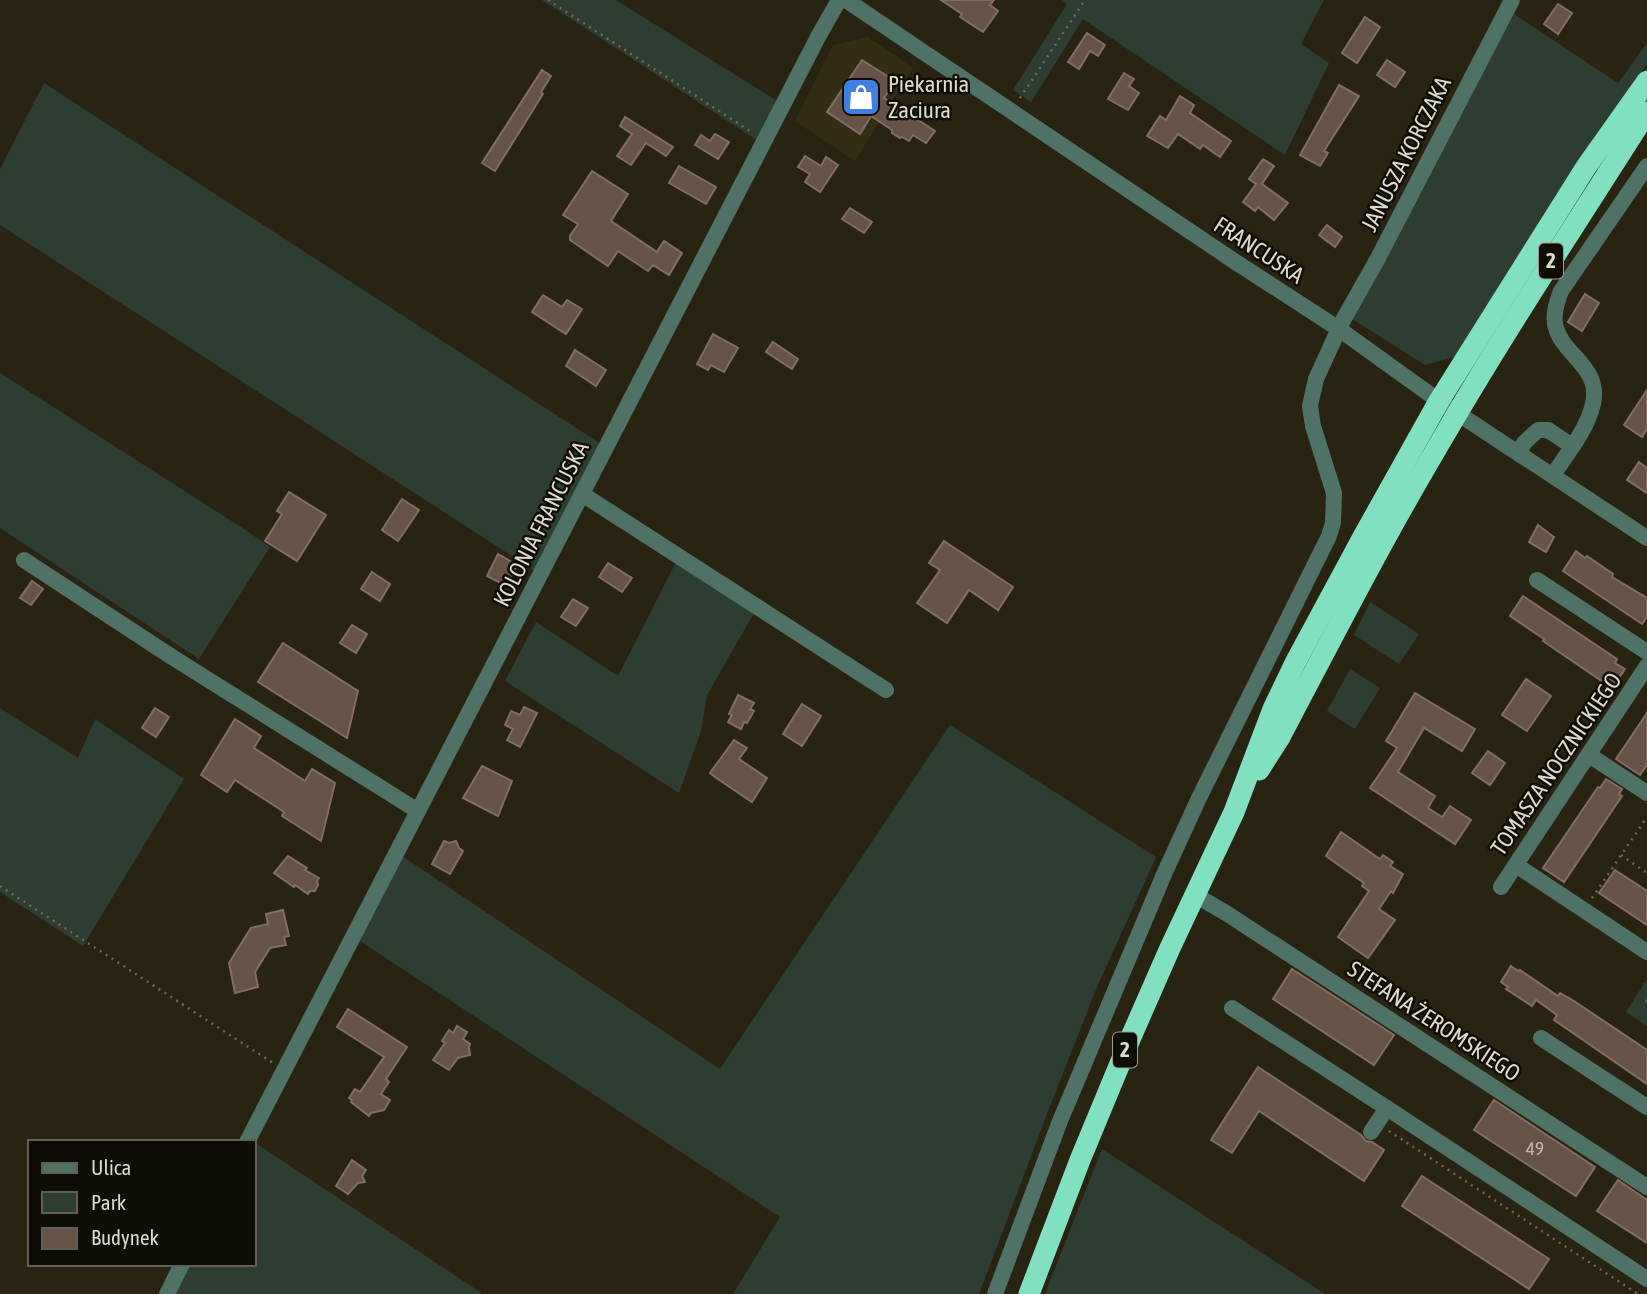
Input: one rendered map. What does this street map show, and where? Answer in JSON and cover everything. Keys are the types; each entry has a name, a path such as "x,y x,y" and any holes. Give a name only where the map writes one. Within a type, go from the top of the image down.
{"highway":[{"name":"2","path":"1029,1294 1147,999 1234,812 1280,737 1380,548 1448,406 1586,167 1647,81"},
{"name":"2","path":"1448,406 1533,288 1647,112"}],"street":[{"name":"KOLONIA FRANCUSKA","path":"248,1140 839,0"},
{"name":"FRANCUSKA","path":"846,0 1647,538"},
{"name":"JANUSZA KORCZAKA","path":"995,1294 1060,1121 1165,872 1329,536 1333,523 1334,493 1313,426 1310,406 1316,379 1339,329 1512,0"},
{"path":"1553,475 1584,426 1593,406 1594,395 1593,385 1585,367 1562,340 1556,328 1556,303 1561,291 1647,166"},
{"path":"1519,454 1524,443 1538,430 1548,430 1572,446"},
{"path":"582,494 886,690"},
{"path":"24,560 172,657 418,811"},
{"path":"1537,580 1647,652"},
{"name":"TOMASZA NOCZNICKIEGO","path":"1501,887 1645,674"},
{"path":"1589,755 1647,793"},
{"path":"1516,864 1647,951"},
{"name":"STEFANA ŻEROMSKIEGO","path":"1195,895 1647,1186"},
{"path":"1232,1008 1647,1279"},
{"path":"1541,1038 1647,1107"},
{"path":"1374,1128 1387,1108"},
{"path":"167,1294 181,1266"}],"path":[{"path":"548,0 765,141"},
{"path":"1010,112 1084,0"},
{"path":"1584,910 1647,817"},
{"path":"1621,855 1647,873"},
{"path":"0,886 285,1070"},
{"path":"1374,1128 1638,1294"}],"shaded area":[{"path":"868,37 913,68 855,161 795,121 833,45"}],"green space":[{"path":"542,0 616,0 777,101 758,141"},
{"path":"1062,0 1324,0 1301,44 1329,63 1285,155 1083,19 1031,102 1013,90 1067,4"},
{"path":"1514,14 1618,83 1647,43 1647,64 1592,140 1458,356 1425,365 1352,319"},
{"path":"44,83 601,444 535,571 0,225 0,169"},
{"path":"0,373 270,547 199,659 0,528"},
{"path":"676,562 755,611 707,695 701,731 679,793 505,681 536,622 618,676"},
{"path":"1370,602 1419,634 1399,664 1354,635"},
{"path":"1350,669 1380,688 1355,729 1327,711"},
{"path":"0,708 78,758 95,719 184,779 83,946 0,892"},
{"path":"950,725 1156,857 1097,987 979,1294 733,1294 780,1217 360,941 402,856 720,1069"},
{"path":"1647,979 1647,1026 1626,1012"},
{"path":"256,1143 483,1294 175,1294 189,1266 256,1266"},
{"path":"1102,1149 1325,1294 1045,1294"}],"building":[{"path":"941,0 994,0 990,5 998,11 983,32"},
{"path":"1558,4 1572,13 1558,34 1544,24"},
{"path":"1365,17 1380,27 1357,63 1342,53"},
{"path":"1087,33 1105,45 1098,56 1090,51 1079,69 1068,62"},
{"name":"Piekarnia Zaciura","path":"862,60 895,81 884,98 935,131 926,143 913,135 909,141 900,138 871,116 860,134 827,112"},
{"path":"1387,60 1405,72 1395,87 1377,75"},
{"path":"542,70 551,76 541,92 543,94 495,171 482,163"},
{"path":"1124,73 1134,79 1129,86 1139,93 1128,110 1108,99"},
{"path":"1339,85 1359,96 1324,151 1328,153 1320,166 1300,155"},
{"path":"1180,96 1194,105 1190,113 1231,141 1220,157 1203,145 1200,149 1178,134 1168,148 1147,136 1160,116 1166,120"},
{"path":"625,117 673,147 666,156 646,143 631,165 617,156 632,134 620,126"},
{"path":"715,134 729,142 718,159 695,145 701,135 710,141"},
{"path":"805,156 821,166 826,157 838,165 820,192 805,182 810,174 798,167"},
{"path":"1263,159 1274,166 1262,184 1288,203 1274,220 1258,207 1255,211 1243,202 1256,184 1249,179"},
{"path":"679,166 716,187 706,204 669,183"},
{"path":"592,171 628,194 611,221 657,252 664,241 682,253 669,275 653,265 648,271 618,251 608,266 570,240 578,224 563,215"},
{"path":"850,208 872,222 864,233 842,219"},
{"path":"1327,225 1342,237 1335,247 1319,235"},
{"path":"1585,294 1599,303 1582,331 1568,322"},
{"path":"543,295 562,307 567,300 582,309 566,334 532,312"},
{"path":"713,334 738,348 724,372 711,365 708,370 697,364"},
{"path":"773,342 798,359 792,369 766,352"},
{"path":"575,350 606,370 596,386 566,366"},
{"path":"1647,390 1647,429 1642,437 1624,425"},
{"path":"1639,462 1647,468 1647,493 1627,480"},
{"path":"289,492 326,515 297,561 265,541 282,514 277,511"},
{"path":"402,499 419,510 398,541 382,530"},
{"path":"1538,525 1554,537 1546,552 1529,542"},
{"path":"944,541 1013,587 998,610 969,590 947,623 917,603 940,570 929,563"},
{"path":"1576,551 1647,598 1647,617 1642,624 1563,571"},
{"path":"498,554 517,565 506,586 487,576"},
{"path":"608,563 632,578 622,592 599,577"},
{"path":"372,572 390,584 380,601 361,589"},
{"path":"32,581 43,589 31,605 20,598"},
{"path":"1523,596 1617,659 1615,663 1625,669 1612,688 1510,616"},
{"path":"573,599 588,608 576,626 561,617"},
{"path":"352,625 367,634 356,653 340,643"},
{"path":"283,643 358,691 347,738 258,682"},
{"path":"1526,679 1551,696 1527,731 1502,715"},
{"path":"1415,693 1475,729 1462,751 1424,728 1398,772 1435,796 1428,808 1442,817 1450,806 1471,820 1455,844 1370,788 1397,748 1386,741"},
{"path":"738,695 754,703 750,709 754,711 741,729 728,722"},
{"path":"802,704 821,716 802,746 783,734"},
{"path":"524,707 537,713 520,747 507,740 513,729 505,725 511,711 520,715"},
{"path":"155,708 169,717 156,737 142,728"},
{"path":"1647,713 1647,765 1640,775 1616,759"},
{"path":"235,719 261,736 254,748 305,781 312,769 335,783 321,841 282,816 284,812 235,780 227,792 201,775"},
{"path":"734,740 747,748 739,759 767,778 752,802 710,773"},
{"path":"1488,751 1505,763 1490,785 1472,773"},
{"path":"482,766 512,781 498,816 463,798"},
{"path":"1606,779 1622,789 1619,794 1622,796 1564,882 1543,868"},
{"path":"1341,832 1380,859 1383,855 1393,862 1390,866 1403,874 1393,893 1391,891 1379,909 1395,920 1368,958 1338,937 1369,891 1362,886 1364,883 1326,856"},
{"path":"444,841 456,841 463,851 450,874 432,864"},
{"path":"288,856 319,878 315,891 308,894 274,873"},
{"path":"1615,870 1647,891 1647,925 1599,893"},
{"path":"283,910 289,936 284,937 286,945 270,948 255,972 258,987 235,993 229,963 251,928 268,924 266,914"},
{"path":"1511,966 1558,996 1560,993 1574,1001 1647,1050 1647,1084 1554,1020 1557,1015 1536,1000 1532,1006 1506,989 1508,987 1501,982"},
{"path":"1292,969 1394,1035 1374,1065 1273,999"},
{"path":"348,1009 407,1047 386,1079 389,1082 381,1094 390,1100 384,1110 369,1116 349,1098 355,1089 360,1092 384,1057 337,1027"},
{"path":"457,1026 467,1032 463,1039 470,1044 470,1055 458,1058 449,1070 433,1060 445,1043 442,1041 449,1030 453,1033"},
{"path":"1258,1067 1361,1135 1366,1141 1384,1150 1364,1181 1259,1111 1232,1153 1211,1140"},
{"path":"1494,1100 1595,1167 1576,1196 1474,1130"},
{"path":"352,1160 366,1170 362,1176 365,1182 358,1183 348,1194 336,1186"},
{"path":"1422,1176 1549,1259 1529,1289 1402,1206"},
{"path":"1618,1180 1647,1200 1647,1243 1597,1211"}],"place":[{"name":"Piekarnia Zaciura","path":"861,97"}]}
